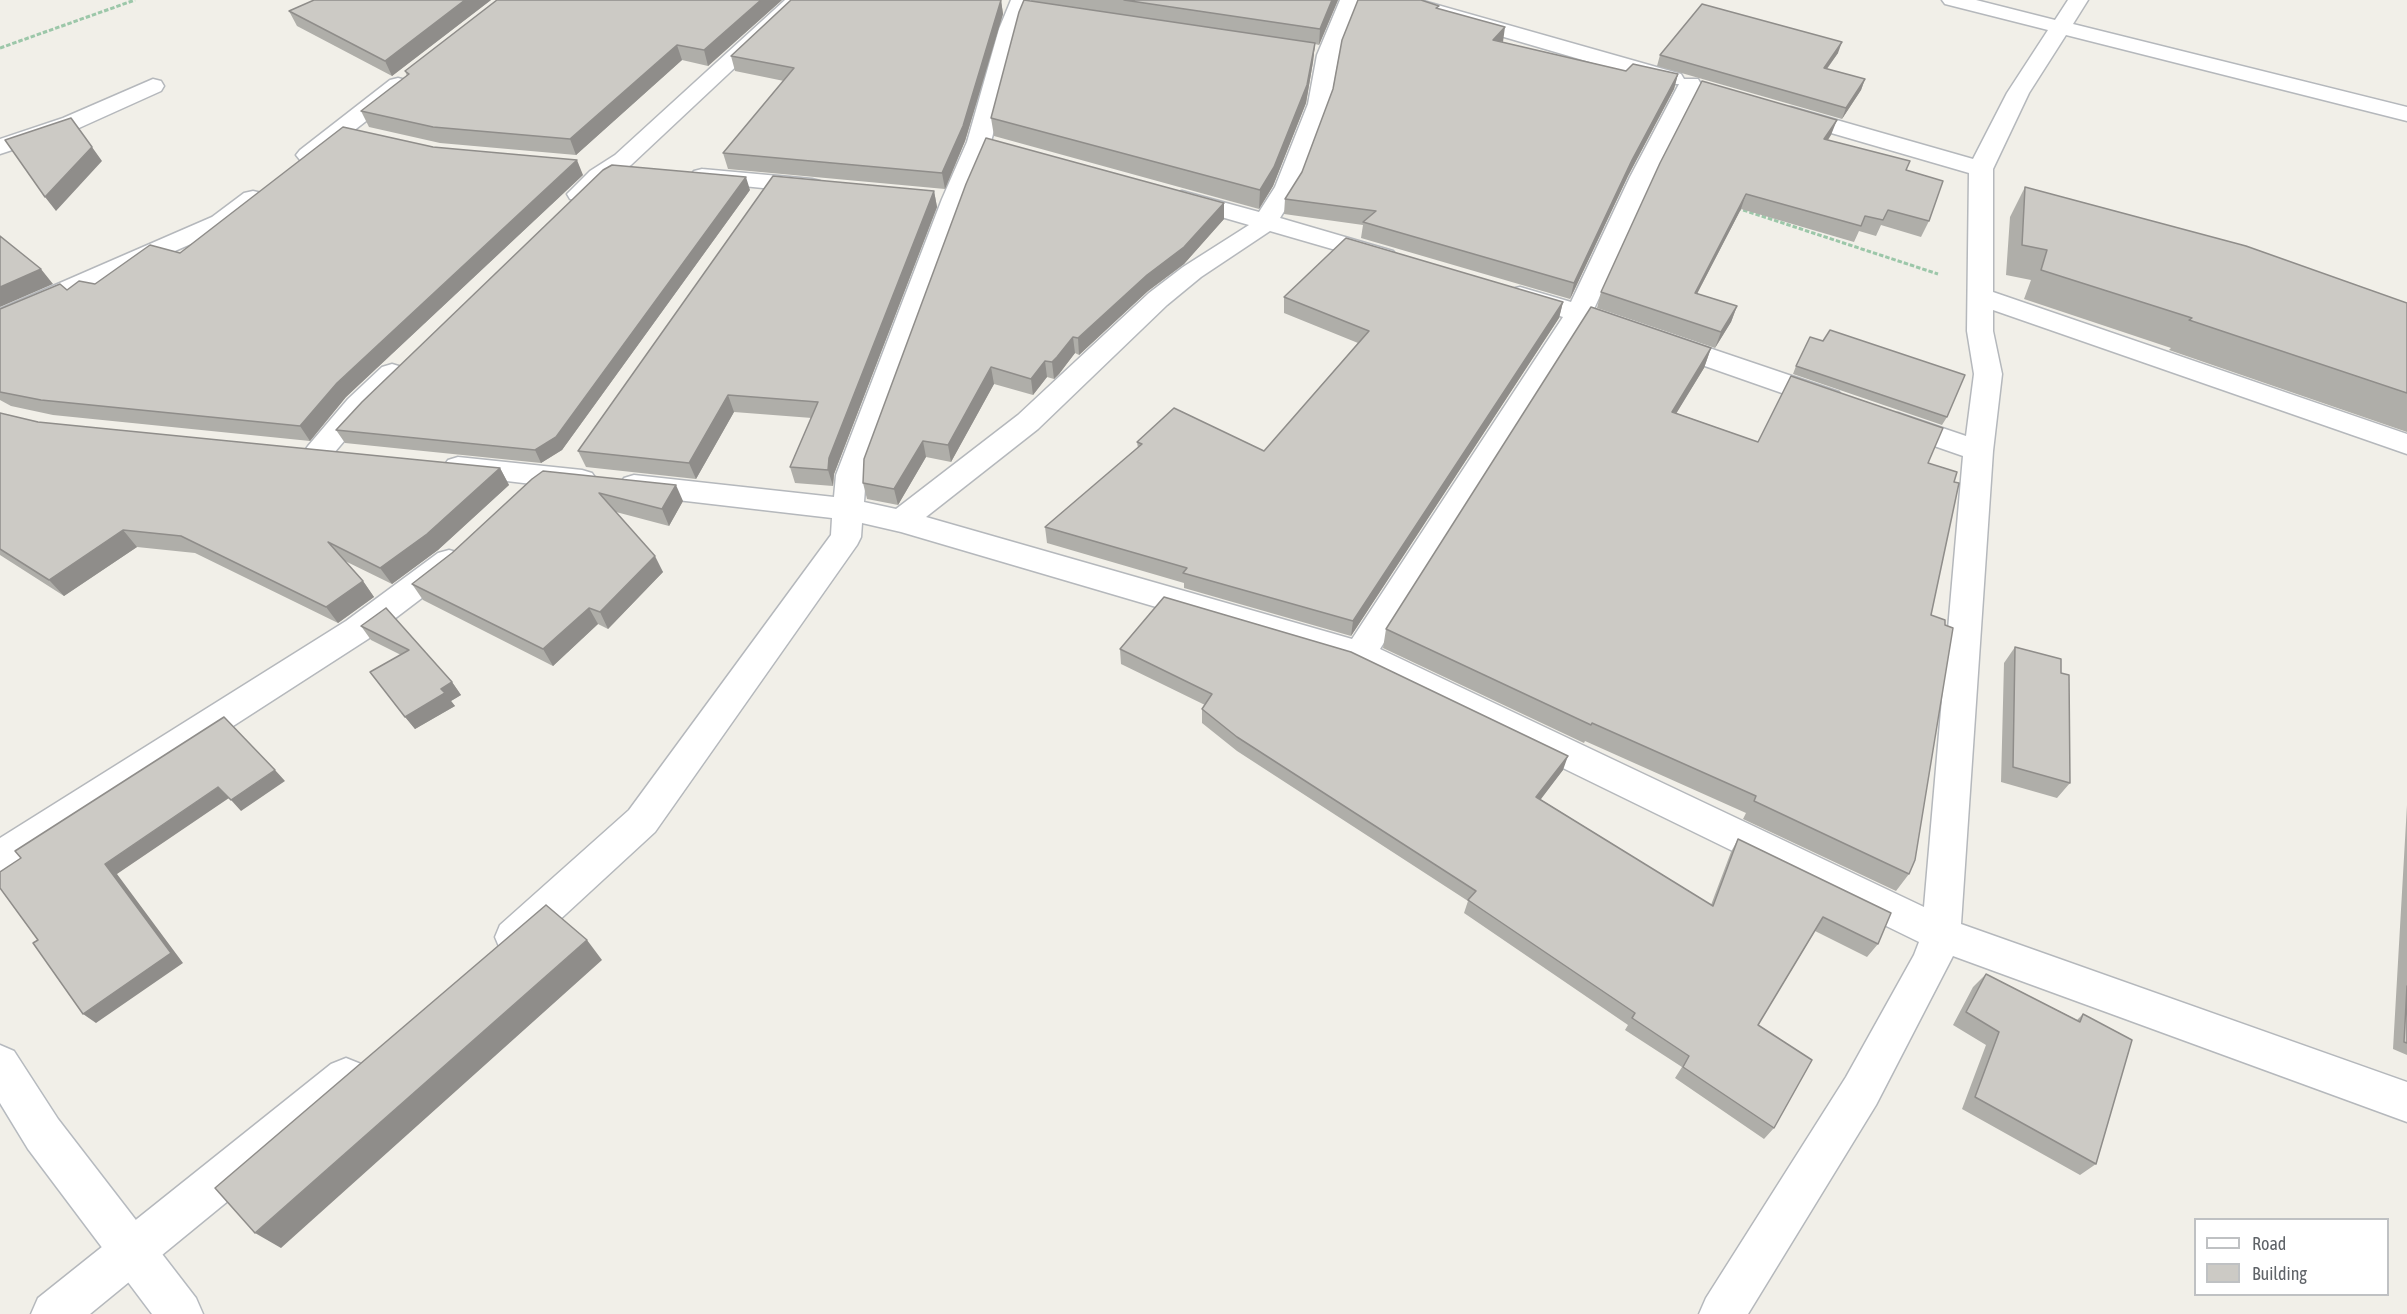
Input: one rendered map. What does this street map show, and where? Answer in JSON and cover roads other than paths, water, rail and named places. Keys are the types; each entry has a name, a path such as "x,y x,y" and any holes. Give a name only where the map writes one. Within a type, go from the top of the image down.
{"street":[{"path":"564,209 598,176 623,160 797,0"},
{"path":"901,521 1028,422 1158,300 1192,272 1266,222 1287,187 1319,104 1328,55 1350,0"},
{"path":"1360,654 1579,313 1642,177 1701,87 1398,0"},
{"path":"1952,0 2407,114"},
{"path":"1722,1314 1861,1091 1931,962 1941,934 1978,451 1988,374 1980,330 1981,169 2018,93 2078,0"},
{"path":"486,962 642,821 846,537 851,474 943,198 991,145 1009,29 1018,5"},
{"path":"1305,52 1328,55"},
{"path":"294,166 415,72"},
{"path":"0,147 71,123 153,86"},
{"path":"1768,107 1981,169"},
{"path":"340,130 373,137"},
{"path":"577,164 645,170"},
{"path":"679,174 839,188"},
{"path":"750,211 770,182"},
{"path":"0,319 221,222 267,187"},
{"path":"1163,193 1411,264"},
{"path":"1501,290 1579,313 1978,451"},
{"path":"1981,292 2407,444"},
{"path":"353,456 307,452 410,356"},
{"path":"511,504 528,488 574,459 581,450"},
{"path":"433,465 731,494 848,509 901,521 1360,654 1941,934 2407,1102"},
{"path":"0,857 357,630 468,544"},
{"path":"54,1314 369,1060"},
{"path":"0,1065 43,1134 180,1314"}]}
